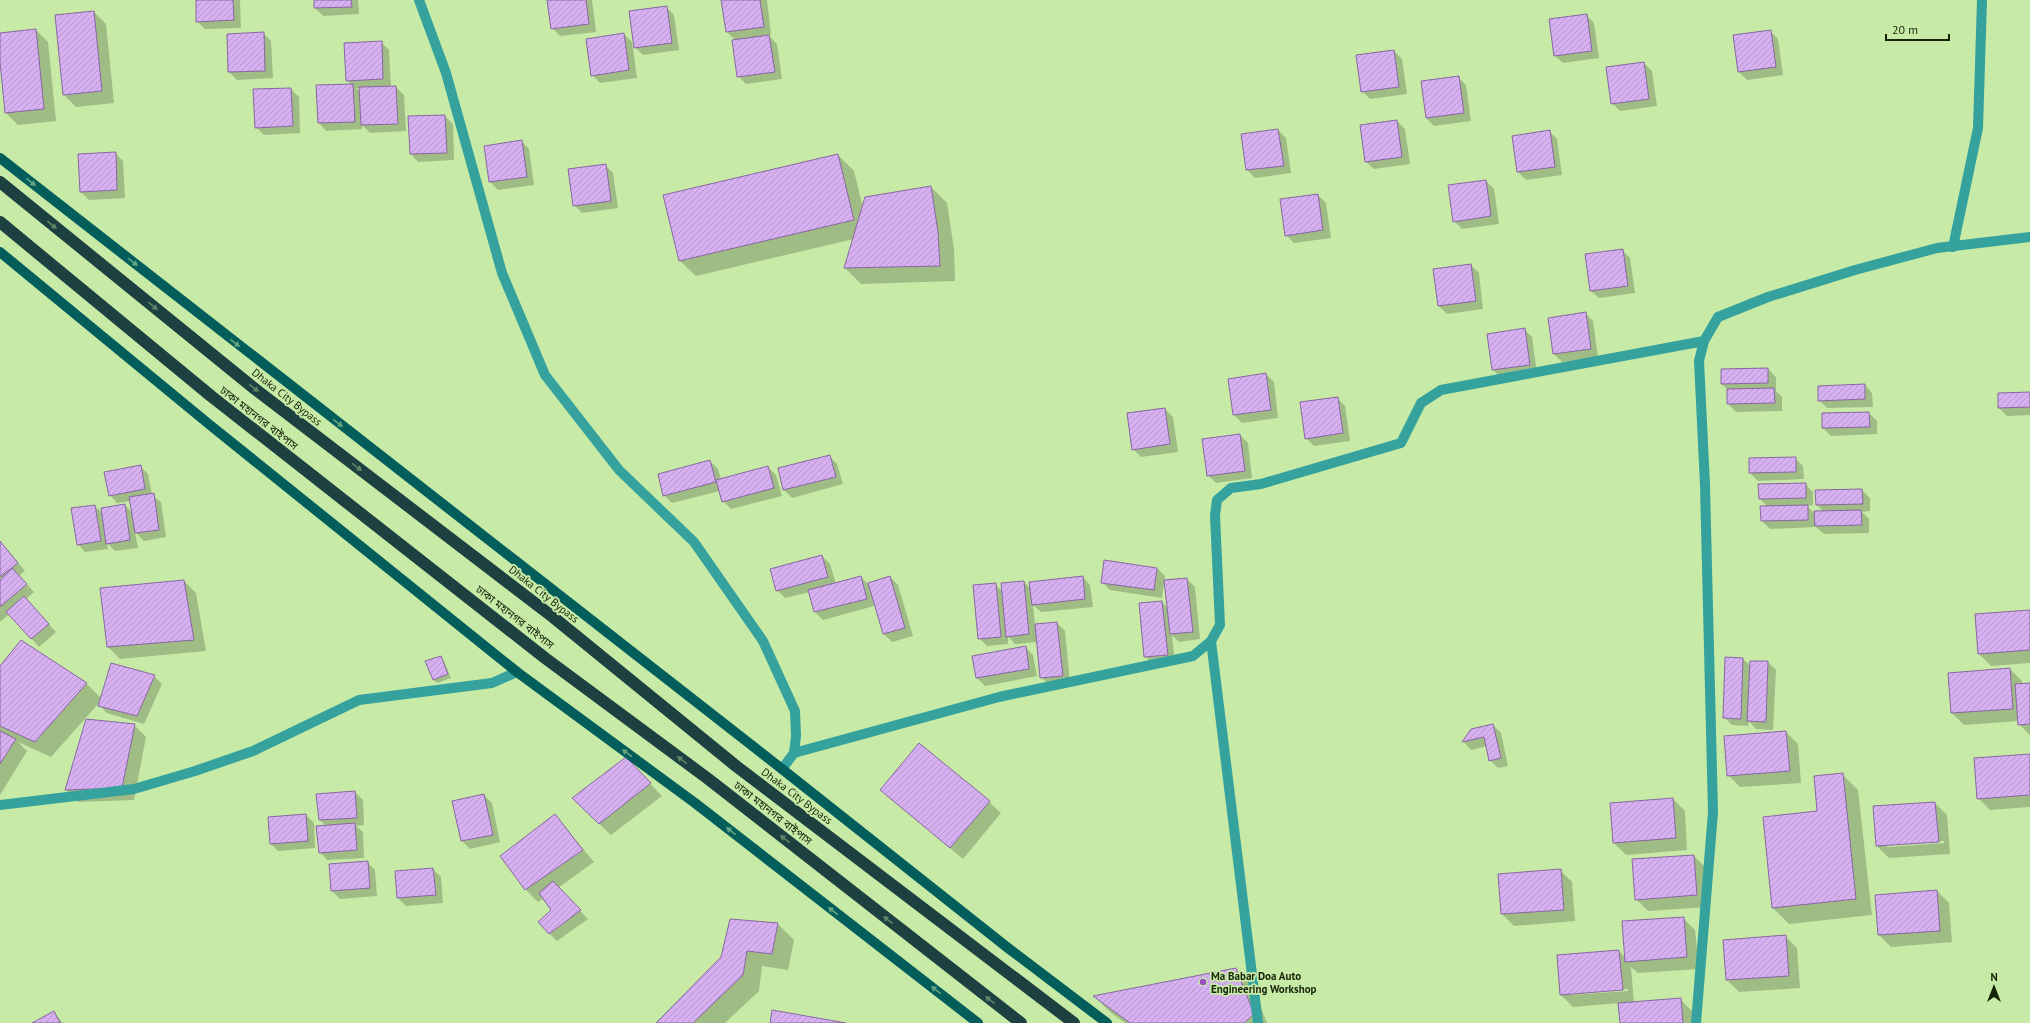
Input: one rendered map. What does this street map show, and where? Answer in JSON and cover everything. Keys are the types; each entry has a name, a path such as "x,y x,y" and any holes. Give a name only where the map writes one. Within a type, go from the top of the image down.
{"highway":[{"name":"Dhaka City Bypass","path":"0,182 255,389 553,617 736,766 1074,1023"},
{"name":"ঢাকা মহানগর বাইপাস","path":"0,222 210,396 546,658 707,778 1021,1023"}],"main road":[{"path":"0,158 782,769 1008,948 1107,1023"},
{"path":"0,252 210,425 517,672 695,803 978,1023"}],"street":[{"path":"419,0 446,74 502,273 546,375 618,470 694,542 763,641 795,711 796,736 794,753 782,769"},
{"path":"1953,247 1978,128 1982,0"},
{"path":"1696,1023 1713,812 1705,485 1699,362 1704,341 1718,317 1768,297 1855,270 1937,248 2030,237"},
{"path":"794,753 999,697 1193,656 1211,641 1220,625 1215,514 1217,500 1231,488 1261,484 1401,443 1421,403 1441,390 1704,341"},
{"path":"1211,641 1258,1023"},
{"path":"0,805 134,789 195,771 253,751 359,700 492,683 517,672"}],"building":[{"path":"196,0 233,0 234,20 196,22"},
{"path":"314,0 351,0 352,7 314,8"},
{"path":"547,0 586,0 589,24 551,29"},
{"path":"721,0 760,0 764,27 726,32"},
{"path":"667,6 672,43 634,48 629,11"},
{"path":"94,11 102,91 63,95 55,15"},
{"path":"1587,14 1592,51 1554,56 1549,19"},
{"path":"36,29 44,109 5,113 0,62 0,33"},
{"path":"1771,30 1776,67 1738,72 1733,35"},
{"path":"264,32 265,71 228,72 227,34"},
{"path":"624,33 629,70 591,76 586,39"},
{"path":"769,35 775,72 737,77 732,40"},
{"path":"382,41 383,79 346,81 344,43"},
{"path":"1394,50 1399,87 1361,92 1356,55"},
{"path":"1644,62 1649,99 1611,104 1606,67"},
{"path":"1459,76 1464,113 1426,118 1421,81"},
{"path":"353,84 355,122 318,123 316,85"},
{"path":"396,86 398,124 361,125 359,87"},
{"path":"291,88 293,126 255,128 253,89"},
{"path":"445,115 447,153 410,154 408,116"},
{"path":"1397,120 1402,157 1365,162 1360,125"},
{"path":"1278,129 1284,166 1246,170 1241,134"},
{"path":"1550,130 1555,167 1517,172 1512,136"},
{"path":"522,140 527,177 489,182 484,146"},
{"path":"116,152 117,190 80,192 78,154"},
{"path":"838,154 854,220 679,261 663,195"},
{"path":"606,164 611,201 573,206 568,169"},
{"path":"1486,180 1491,216 1453,222 1448,185"},
{"path":"931,186 938,232 940,266 844,268 865,197"},
{"path":"1318,194 1323,230 1285,236 1280,199"},
{"path":"1623,249 1628,286 1590,291 1585,254"},
{"path":"1471,264 1476,301 1438,306 1433,269"},
{"path":"1586,312 1591,349 1553,354 1548,318"},
{"path":"1525,328 1530,365 1492,370 1487,334"},
{"path":"1768,368 1768,383 1721,384 1721,369"},
{"path":"1266,373 1271,410 1233,415 1228,379"},
{"path":"1865,384 1865,399 1818,401 1818,386"},
{"path":"1774,388 1775,403 1727,404 1727,389"},
{"path":"2030,392 2030,407 1998,408 1998,393"},
{"path":"1338,397 1343,433 1305,439 1300,402"},
{"path":"1165,408 1170,444 1132,450 1127,413"},
{"path":"1869,412 1870,427 1822,428 1822,413"},
{"path":"1240,434 1245,471 1207,476 1202,439"},
{"path":"830,455 836,477 783,490 778,468"},
{"path":"1796,457 1796,472 1749,473 1749,458"},
{"path":"710,460 716,482 663,496 658,474"},
{"path":"141,465 145,489 109,496 104,472"},
{"path":"768,466 774,488 722,502 716,480"},
{"path":"1806,483 1806,498 1759,499 1758,484"},
{"path":"1862,489 1863,504 1816,505 1815,490"},
{"path":"154,493 159,530 135,533 129,497"},
{"path":"125,504 130,540 106,544 101,508"},
{"path":"95,505 101,541 77,545 71,508"},
{"path":"1808,505 1808,520 1761,521 1760,506"},
{"path":"1861,510 1862,525 1815,526 1814,511"},
{"path":"0,541 18,563 0,577"},
{"path":"822,555 828,577 776,591 770,569"},
{"path":"1104,560 1157,568 1154,590 1101,583"},
{"path":"12,568 27,584 0,607 0,580"},
{"path":"861,576 867,599 814,612 808,590"},
{"path":"890,576 905,628 883,634 868,583"},
{"path":"1083,576 1085,599 1032,605 1029,582"},
{"path":"1187,578 1193,632 1170,634 1164,580"},
{"path":"184,580 194,640 107,647 100,588"},
{"path":"1024,581 1029,634 1006,637 1001,583"},
{"path":"996,583 1001,637 978,639 973,585"},
{"path":"24,596 49,624 31,639 6,612"},
{"path":"1162,601 1168,655 1144,657 1139,603"},
{"path":"2030,610 2030,650 1978,654 1975,614"},
{"path":"1057,622 1063,676 1040,678 1035,624"},
{"path":"21,640 87,683 35,742 0,726 0,666"},
{"path":"1026,646 1029,669 976,678 972,656"},
{"path":"441,656 448,674 433,680 425,661"},
{"path":"1725,657 1743,658 1741,719 1723,718"},
{"path":"1750,661 1768,661 1766,722 1747,721"},
{"path":"111,663 155,675 137,716 98,706"},
{"path":"2010,668 2013,709 1951,713 1948,673"},
{"path":"2030,683 2030,724 2018,725 2015,684"},
{"path":"86,719 135,724 122,788 65,790"},
{"path":"1493,724 1501,758 1489,761 1484,737 1462,742 1471,729"},
{"path":"0,731 16,739 0,764"},
{"path":"1786,731 1790,771 1727,776 1724,736"},
{"path":"919,743 990,801 950,848 880,790"},
{"path":"2030,754 2030,795 1977,799 1974,758"},
{"path":"626,757 651,783 599,824 572,798"},
{"path":"1843,773 1856,899 1772,908 1763,817 1817,811 1814,776"},
{"path":"355,791 357,818 319,820 316,794"},
{"path":"484,794 493,835 461,841 452,801"},
{"path":"1673,798 1676,838 1613,843 1610,803"},
{"path":"1935,802 1939,842 1876,846 1873,806"},
{"path":"306,814 308,841 270,844 268,817"},
{"path":"555,814 583,850 525,890 500,856"},
{"path":"355,823 357,850 319,853 316,826"},
{"path":"1694,855 1697,895 1635,900 1632,859"},
{"path":"368,861 370,888 331,891 329,864"},
{"path":"433,868 436,895 397,898 395,871"},
{"path":"1561,869 1564,910 1501,914 1498,874"},
{"path":"553,881 581,910 549,934 538,922 551,910 539,893"},
{"path":"1937,890 1940,931 1878,935 1875,895"},
{"path":"1684,917 1687,957 1625,962 1622,921"},
{"path":"730,919 778,923 772,954 747,951 743,975 693,1023 656,1023 721,957"},
{"path":"1786,935 1789,976 1726,980 1723,940"},
{"path":"1619,950 1623,990 1560,995 1557,955"},
{"name":"Ma Babar Doa Auto Engineering Workshop","path":"1236,968 1254,1014 1244,1023 1130,1023 1093,996"},
{"path":"1681,998 1683,1023 1620,1023 1618,1003"},
{"path":"772,1010 846,1023 770,1023"},
{"path":"54,1011 60,1023 32,1023"}],"place":[{"name":"Ma Babar Doa Auto Engineering Workshop","path":"1203,982"}]}
